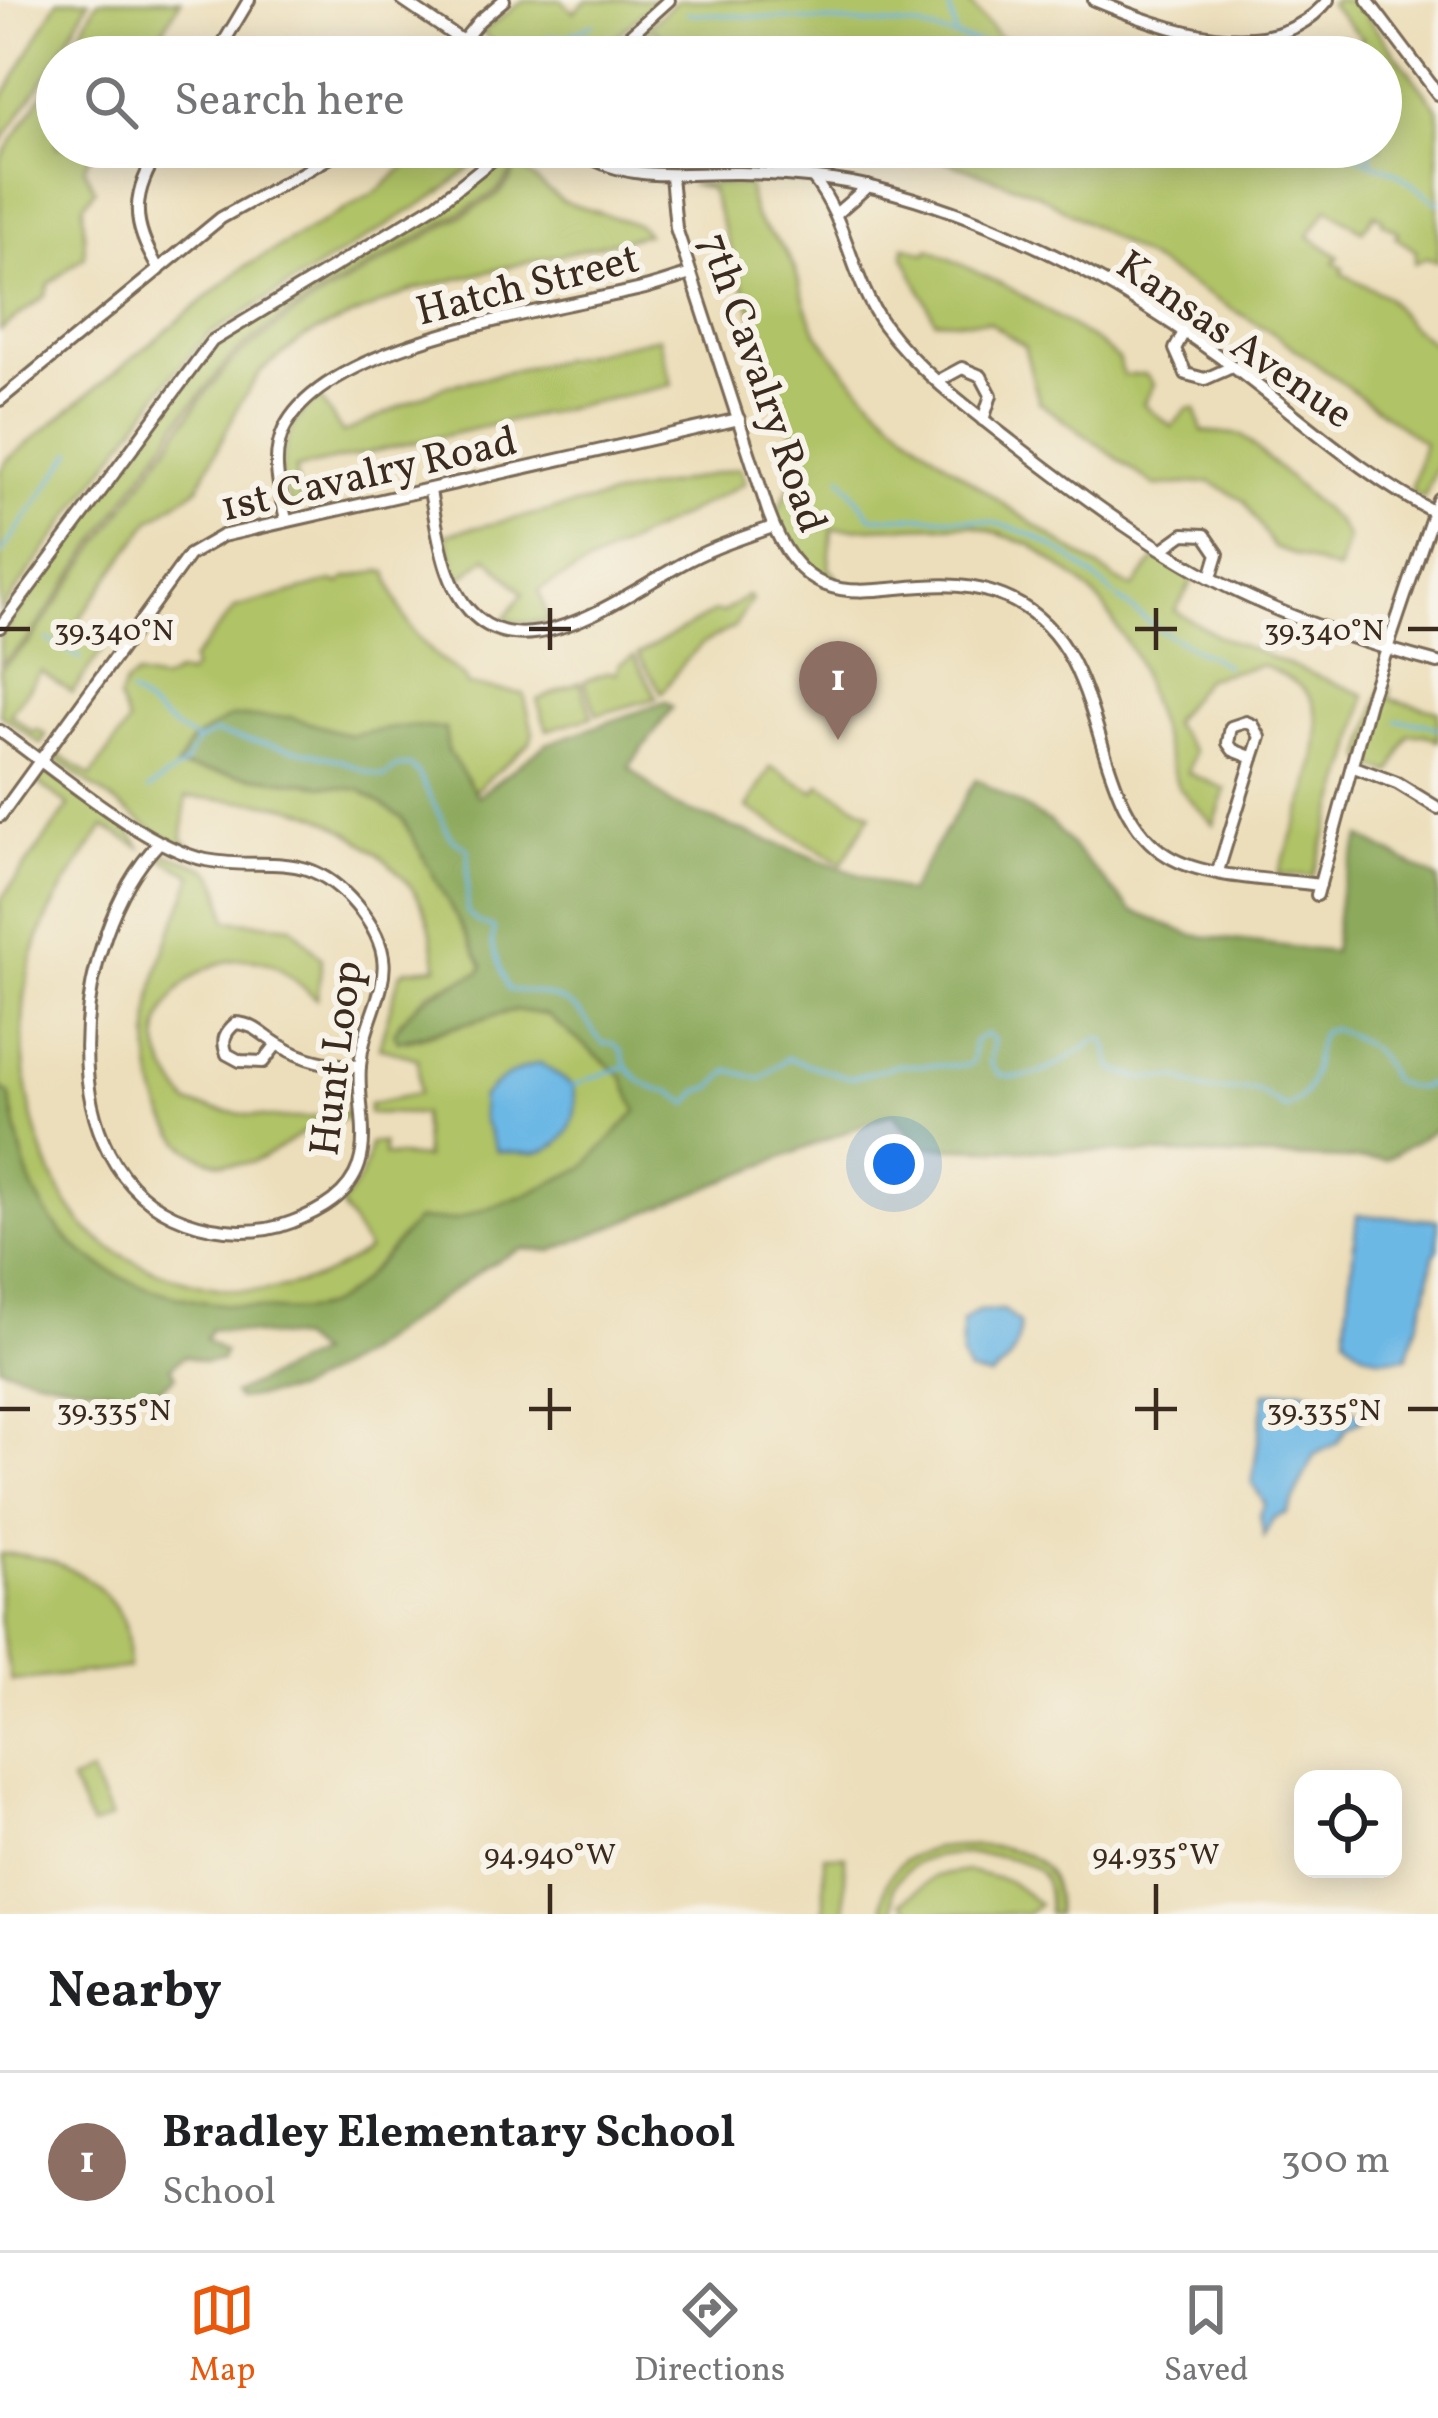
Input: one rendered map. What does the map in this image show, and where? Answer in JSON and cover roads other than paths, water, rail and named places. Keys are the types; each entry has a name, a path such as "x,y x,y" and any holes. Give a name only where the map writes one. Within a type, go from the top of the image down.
{"street":[{"path":"228,36 249,0"},
{"path":"402,0 458,36"},
{"path":"466,36 504,0"},
{"path":"629,36 669,0"},
{"path":"1094,0 1154,22 1226,36"},
{"path":"1263,36 1290,32 1307,23 1328,0"},
{"path":"1367,0 1394,36"},
{"path":"1402,46 1438,94"},
{"path":"148,168 142,178 137,226 159,270"},
{"path":"0,400 221,218 310,168"},
{"path":"0,626 212,341 437,204 482,168"},
{"name":"Kansas Avenue","path":"612,168 629,174 736,173 868,186 1002,230 1079,268 1184,332 1368,472 1436,508"},
{"name":"7th Cavalry Road","path":"671,176 672,205 691,274 773,526 787,556 806,578 838,589 978,589 998,594 1036,617 1066,649 1078,670 1126,813 1145,839 1171,859 1318,890 1354,767"},
{"path":"813,178 836,213 870,303 896,340 983,420 1066,483 1211,577 1280,612 1438,663"},
{"path":"836,213 868,186"},
{"name":"Hatch Street","path":"286,520 277,479 284,429 301,405 328,383 472,325 691,274"},
{"path":"1184,332 1175,349 1186,374 1204,380 1232,367"},
{"path":"938,381 962,368 981,376 991,395 983,420"},
{"name":"1st Cavalry Road","path":"0,816 189,555 222,536 739,419"},
{"path":"430,491 448,572 462,600 484,622 524,634 550,633 586,619 684,562 773,526"},
{"path":"1436,508 1369,702 1354,767 1397,783 1438,808"},
{"path":"1163,549 1184,534 1205,535 1218,554 1211,577"},
{"path":"0,731 158,844"},
{"path":"1218,871 1253,758"},
{"name":"Hunt Loop","path":"158,844 207,860 298,866 336,885 356,905 380,945 384,975 360,1066 362,1152 358,1170 347,1190 310,1215 256,1230 223,1230 176,1217 130,1183 104,1144 96,1118 87,1025 96,967 123,890 158,844"},
{"path":"277,1045 263,1062 254,1064 227,1054 223,1045 226,1031 236,1023 250,1024 277,1045 307,1059 360,1066"}],"water":[{"path":"540,1063 573,1086 570,1128 547,1150 497,1151 483,1119 481,1098 508,1076"},
{"path":"1357,1215 1438,1220 1438,1249 1407,1357 1372,1356 1345,1336"},
{"path":"1004,1310 1019,1323 1013,1354 990,1377 969,1373 962,1358 962,1321 978,1311"},
{"path":"1299,1389 1341,1399 1363,1419 1347,1428 1337,1443 1314,1455 1287,1513 1273,1518 1264,1537 1260,1515 1265,1504 1252,1483 1265,1393"}],"waterway":[{"path":"947,0 956,33"},
{"path":"687,13 913,26 952,36"},
{"path":"567,36 593,24"},
{"path":"1385,168 1438,203"},
{"path":"0,555 73,451"},
{"path":"841,476 871,517 1002,525 1055,548 1114,595"},
{"path":"1118,598 1159,630 1227,666"},
{"path":"48,640 81,658"},
{"path":"130,693 198,741 215,733 339,760 384,777 397,767 410,766 451,838 468,849 467,912 494,928 492,944 508,990 545,995 571,1006 604,1044 613,1043 622,1051 638,1079 689,1104 729,1070 761,1079 787,1058 851,1078 899,1065 966,1066 973,1062 974,1041 986,1034 994,1040 990,1064 1000,1075 1041,1073 1100,1038 1106,1042 1113,1069 1138,1078 1177,1078 1207,1090 1256,1090 1285,1108 1304,1095 1322,1032 1332,1028 1369,1047 1392,1081 1410,1087 1437,1079 1438,1055"},
{"path":"1397,721 1438,729"},
{"path":"148,790 184,765 197,742"},
{"path":"588,1079 624,1067"},
{"path":"573,1086 584,1081"}],"place":[{"name":"Bradley Elementary School","path":"838,740"}]}
